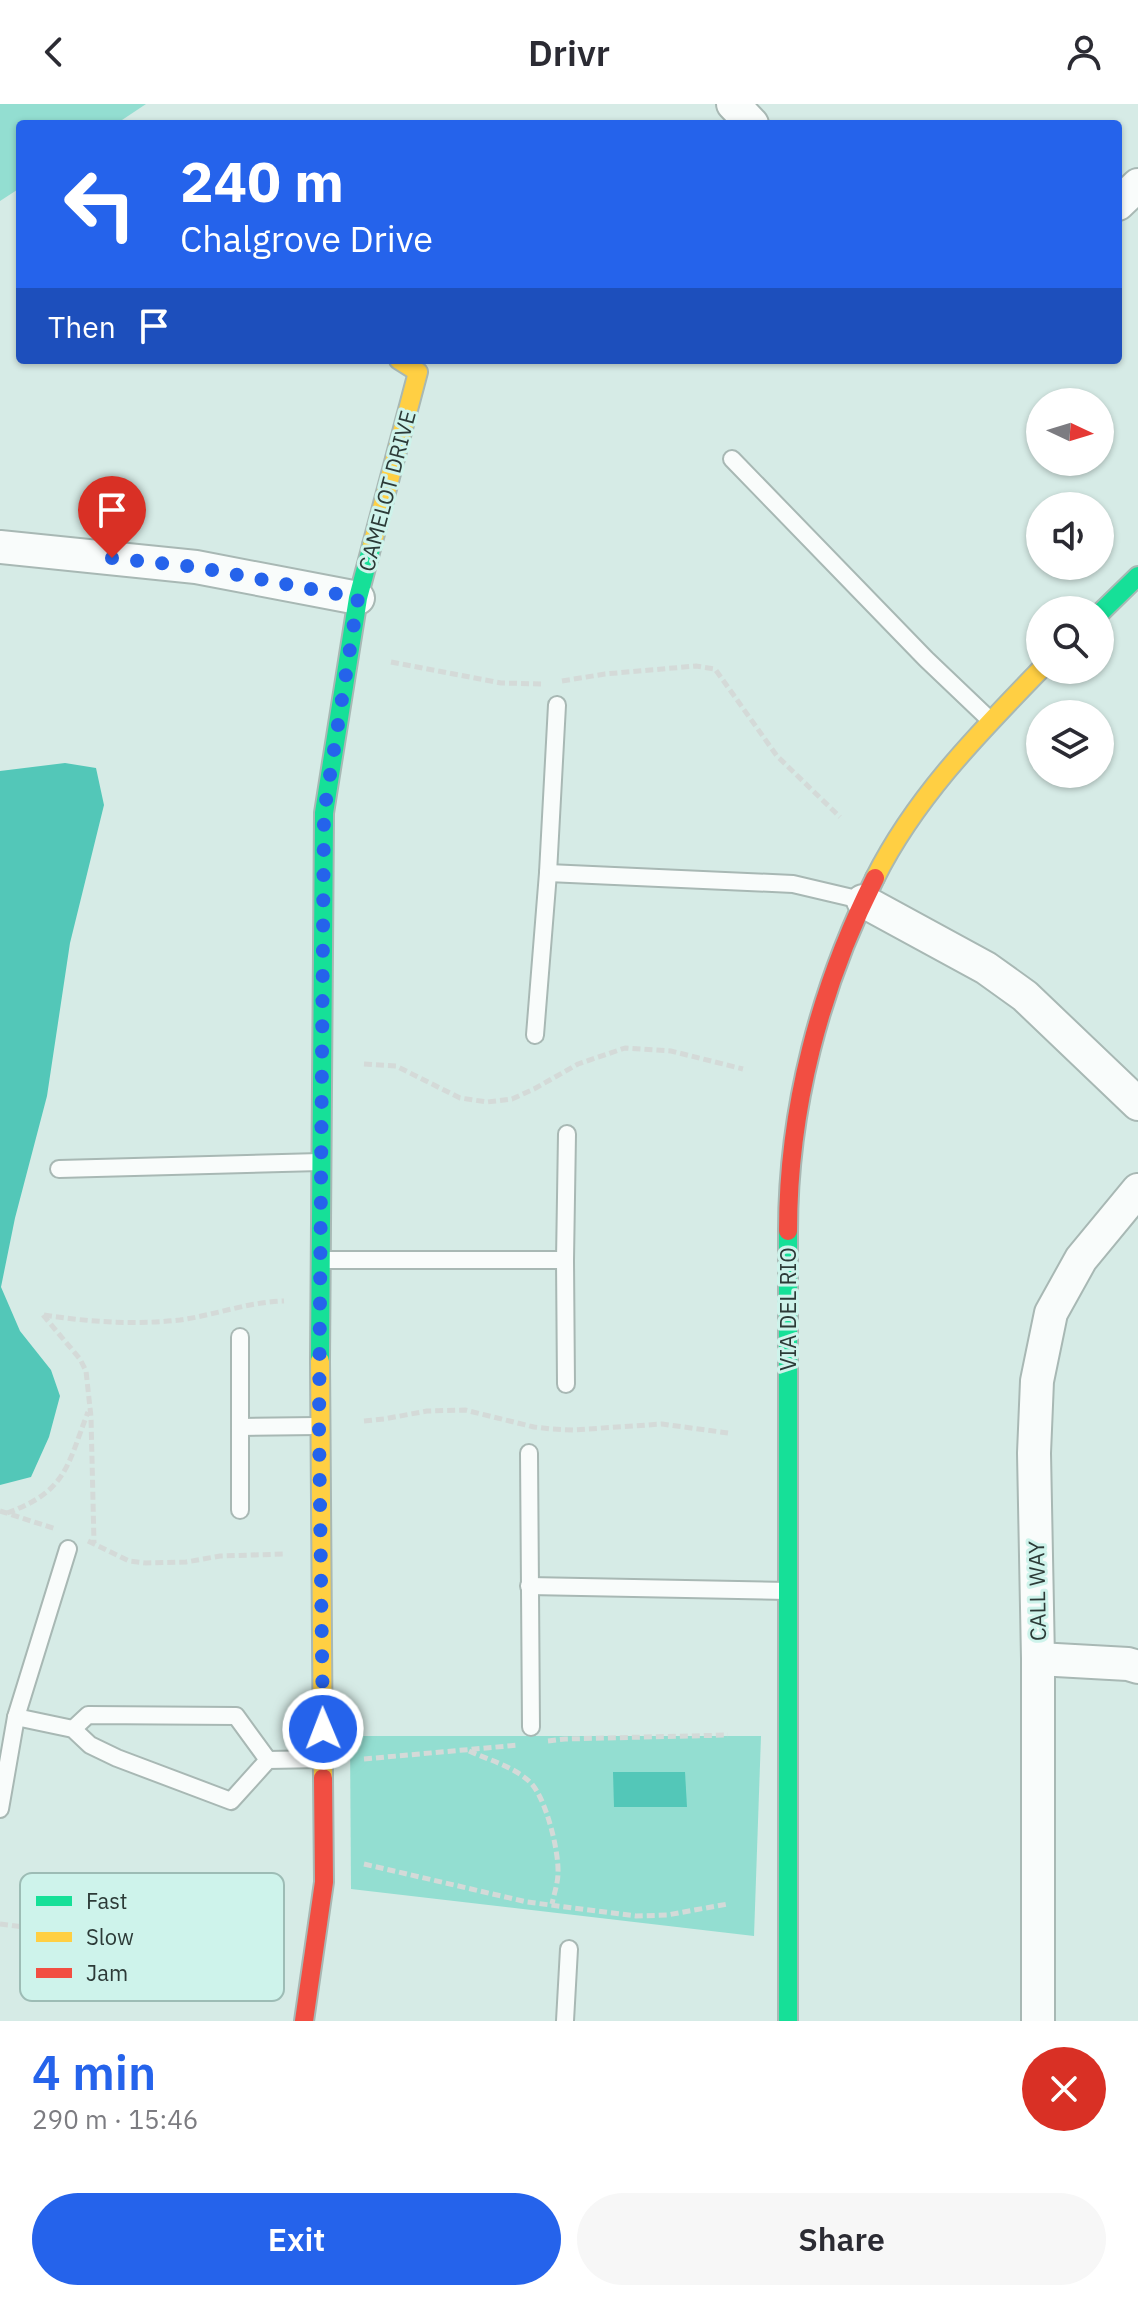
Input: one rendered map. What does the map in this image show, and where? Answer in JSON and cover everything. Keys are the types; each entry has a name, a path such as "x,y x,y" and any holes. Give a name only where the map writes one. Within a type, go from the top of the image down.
{"street":[{"path":"733,104 748,120"},
{"path":"1122,200 1138,185"},
{"name":"CAMELOT DRIVE","path":"304,2021 324,1882 319,1426 324,813 358,598 418,372 405,364"},
{"path":"0,547 196,567 358,598"},
{"path":"1114,599 1138,576"},
{"name":"VIA DEL RIO","path":"788,2021 788,1188 803,1077 837,960 883,861 921,802 969,743 1027,684"},
{"path":"863,901 986,968 1025,996 1138,1104"},
{"name":"CALL WAY","path":"1038,2021 1038,1659 1034,1453 1037,1381 1051,1313 1081,1259 1138,1190"},
{"path":"1038,1659 1138,1667"}],"lane":[{"path":"732,459 926,659 991,721"},
{"path":"535,1035 557,705"},
{"path":"548,873 793,884 863,901"},
{"path":"566,1384 567,1134"},
{"path":"59,1169 321,1162"},
{"path":"321,1260 565,1260"},
{"path":"240,1337 240,1510"},
{"path":"241,1427 319,1426"},
{"path":"529,1453 531,1727"},
{"path":"0,1809 16,1717 68,1549"},
{"path":"529,1586 788,1591"},
{"path":"73,1729 88,1715 236,1716 268,1760"},
{"path":"16,1717 73,1729 90,1745 117,1758 231,1801 268,1760 323,1759"},
{"path":"565,2021 569,1949"}],"path":[{"path":"391,662 501,683 546,684"},
{"path":"558,682 605,674 696,666 715,669 777,756 840,817"},
{"path":"364,1064 396,1066 460,1098 487,1102 512,1099 578,1064 625,1048 671,1051 743,1069"},
{"path":"94,1544 86,1371 80,1359 43,1315 86,1321 179,1320 262,1302 284,1301"},
{"path":"3,1512 38,1499 59,1481 90,1408"},
{"path":"364,1421 427,1411 465,1410 551,1429 662,1424 728,1433"},
{"path":"3,1512 57,1529"},
{"path":"83,1538 129,1561 146,1563 285,1554"},
{"path":"468,1750 519,1774 533,1785 555,1847 558,1874 552,1904"},
{"path":"364,1864 527,1902 652,1917 728,1904"},
{"path":"0,1924 20,1927"}],"shaded area":[{"path":"0,104 146,104 122,120 16,120 16,191 0,201"},
{"path":"65,763 96,768 104,805 70,943 47,1096 15,1218 1,1287 20,1331 51,1370 60,1396 49,1437 31,1477 0,1485 0,771"},
{"path":"350,1736 761,1736 754,1936 351,1889"},
{"path":"613,1772 685,1772 687,1807 614,1807"}],"traffic: fast":[{"path":"320,1361 324,813 358,598 372,545"},
{"path":"1114,599 1138,576"},
{"path":"788,1231 788,2021"}],"traffic: slow":[{"path":"372,545 418,372 405,364"},
{"path":"875,878 928,794 1027,684"},
{"path":"320,1361 323,1778"}],"traffic: jam":[{"path":"788,1231 794,1140 811,1050 838,962 875,878"},
{"path":"304,2021 324,1882 323,1778"}],"route":[{"path":"112,558 196,567 358,598 324,813 319,1426 323,1729"}]}
